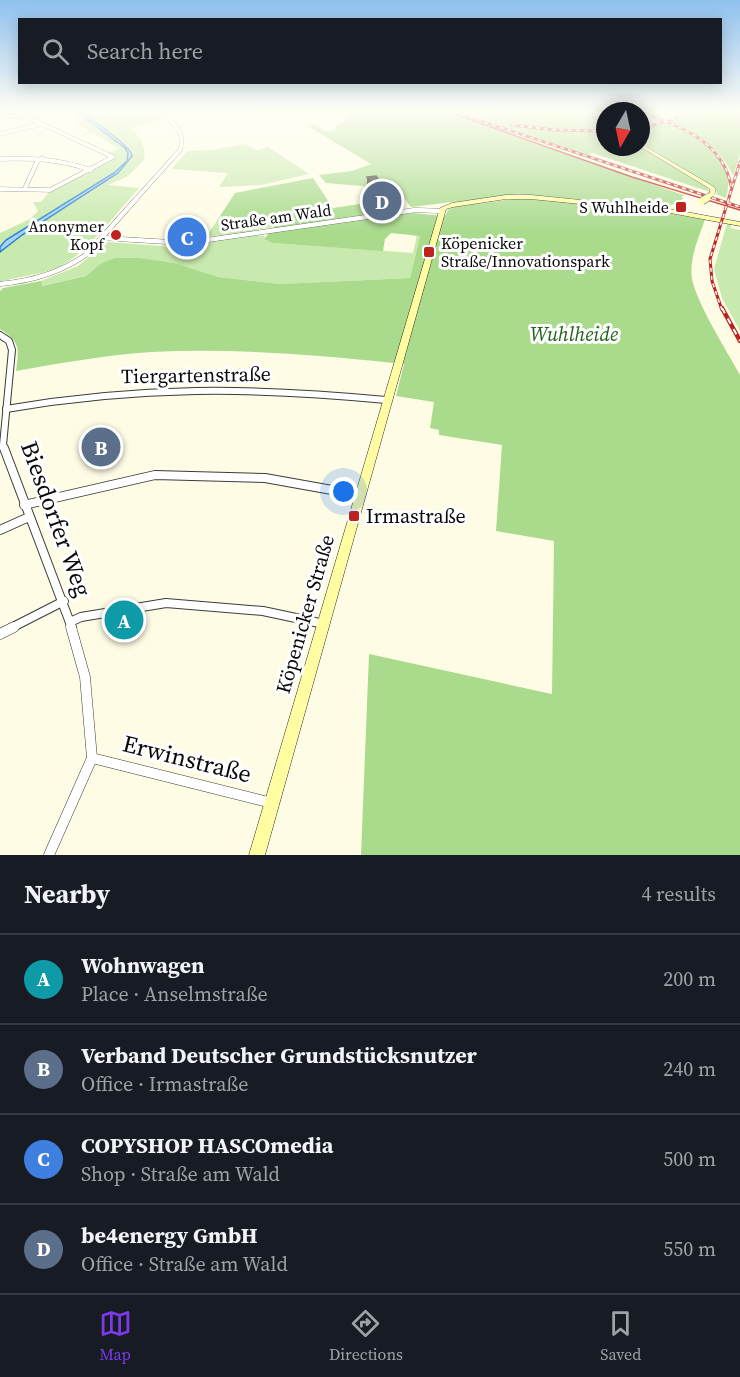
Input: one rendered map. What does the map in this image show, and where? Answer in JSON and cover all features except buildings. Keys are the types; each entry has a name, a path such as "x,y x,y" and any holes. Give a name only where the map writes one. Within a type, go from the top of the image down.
{"main road":[{"path":"652,152 713,189 712,194 702,201 694,216"},
{"path":"441,211 452,205 522,196 694,216 740,224"},
{"name":"Köpenicker Straße","path":"257,855 441,211"}],"street":[{"path":"0,189 50,190 113,157 102,152"},
{"path":"0,285 40,278 75,263 102,238 178,152"},
{"path":"0,159 42,158 63,161 91,170"},
{"path":"25,188 37,162 42,158"},
{"name":"Straße am Wald","path":"102,238 186,243 418,209 441,211"},
{"path":"0,335 10,343"},
{"path":"1,345 10,343"},
{"name":"Biesdorfer Weg","path":"10,343 12,350 4,394 6,409 2,445 64,601 85,677 92,758 49,855"},
{"name":"Tiergartenstraße","path":"6,409 67,397 147,389 291,391 386,400"},
{"path":"24,505 155,475 265,478 360,495"},
{"path":"0,530 29,517"},
{"path":"0,634 64,601"},
{"path":"70,622 81,617 166,603 263,611 324,624"},
{"name":"Erwinstraße","path":"92,758 272,803"}],"green space":[{"path":"127,152 127,161 114,173 0,247 0,233 30,219 38,211 33,202 41,202 49,192 111,161 114,157 108,153"},
{"path":"130,152 144,152 145,155 144,160 128,176 108,185 139,188 80,253 52,270 0,282 0,252 16,239 102,184 132,156"},
{"path":"186,152 275,152 309,174 261,185 219,187 228,173 172,169"},
{"path":"351,152 559,152 686,196 682,196 683,199 668,207 519,194 411,207 395,186 384,188 326,183 319,175 352,171 371,164"},
{"path":"580,152 596,152 596,154 589,155"},
{"path":"650,152 706,186 710,192 601,156 650,156"},
{"path":"656,152 714,152 726,172 728,184 726,198 716,194 713,187"},
{"path":"717,152 740,152 733,176 728,166"},
{"name":"Wuhlheide","path":"313,178 333,208 366,203 381,216 413,213 445,216 453,207 521,198 660,212 705,220 693,257 692,279 706,314 740,375 740,855 361,855 369,654 552,694 554,541 496,531 502,445 439,435 439,430 430,428 434,402 396,396 404,364 278,353 184,351 118,355 16,371 17,347 12,338 0,329 0,291 3,288 41,281 42,286 86,276 100,264 115,258 139,258 174,263 218,277 280,284 410,278 420,236 391,233 385,239 383,251 272,243 264,239 274,227 272,220 220,216 235,193"},
{"path":"220,216 273,220 274,227 255,232 206,237"},
{"path":"727,223 731,223 731,228 740,230 740,331 722,298 714,269"},
{"path":"255,235 265,236 264,239 272,243 413,253 417,235 420,236 410,278 280,284 218,277 173,263 125,258 100,264 86,276 41,286 41,281 78,266 107,242 175,247"}],"water":[{"path":"130,152 132,156 118,173 22,235 0,252 0,247 6,240 114,173 127,161"}],"tram line":[{"path":"561,152 632,177 740,210"}],"railway":[{"path":"574,152 727,203"},
{"path":"714,152 726,170 731,186"},
{"path":"727,203 740,162"},
{"path":"722,310 712,281 710,259 727,203"},
{"path":"727,203 740,207"},
{"path":"722,308 740,341"}],"place":[{"name":"be4energy GmbH","path":"382,201"},
{"name":"S Wuhlheide","path":"681,207"},
{"name":"Anonymer Kopf","path":"116,235"},
{"name":"COPYSHOP HASCOmedia","path":"187,237"},
{"name":"Köpenicker Straße/Innovationspark","path":"429,252"},
{"name":"Verband Deutscher Grundstücksnutzer","path":"101,447"},
{"name":"Irmastraße","path":"354,516"},
{"name":"Wohnwagen","path":"124,620"}]}
